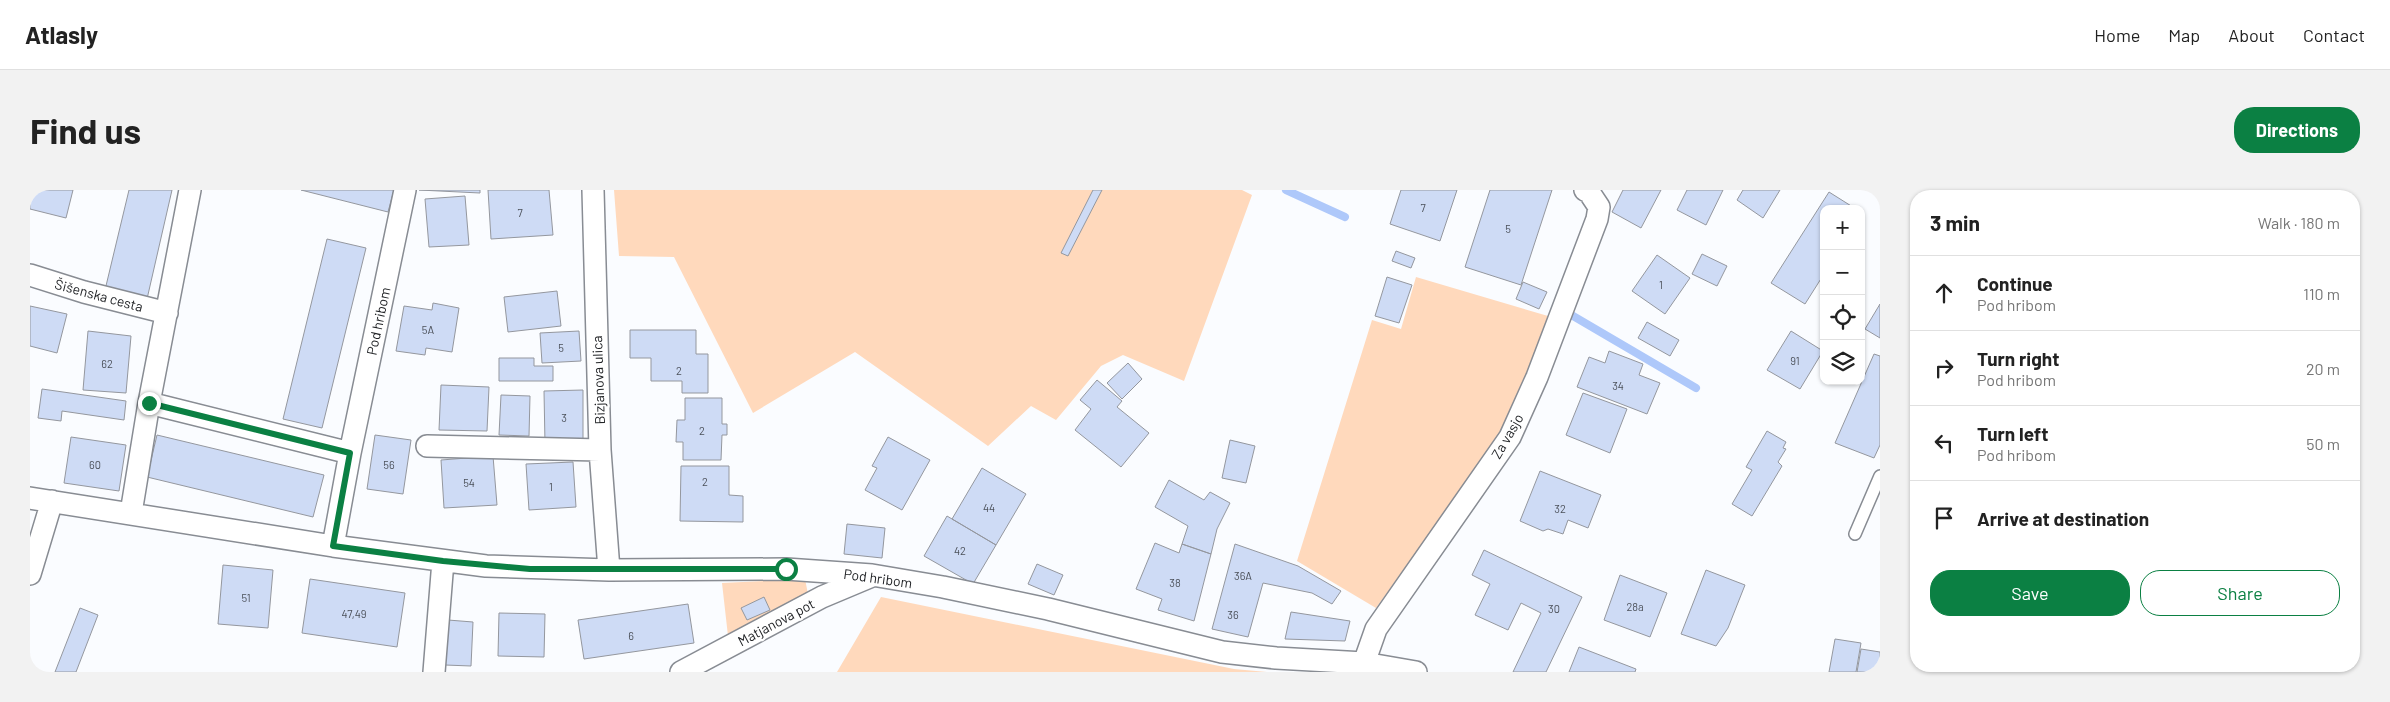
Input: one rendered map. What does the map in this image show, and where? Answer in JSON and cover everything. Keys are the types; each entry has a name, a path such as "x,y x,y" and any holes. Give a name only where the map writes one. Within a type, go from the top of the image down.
{"street":[{"path":"131,513 149,403 168,313 190,190"},
{"name":"Pod hribom","path":"333,546 350,453 405,190"},
{"name":"Bizjanova ulica","path":"593,190 600,450 609,570"},
{"name":"Za vasjo","path":"1364,663 1376,629 1510,437 1537,377 1597,219 1599,207 1589,192 1585,190"},
{"name":"Šišenska cesta","path":"30,275 84,292 168,313"},
{"path":"149,403 350,453"},
{"path":"427,446 600,450"},
{"name":"Pod hribom","path":"30,498 333,546 443,561 530,569 786,569 872,576 942,587 1048,609 1222,652 1276,658 1364,663 1416,672"},
{"path":"30,574 52,501"},
{"path":"434,672 443,561"},
{"name":"Matjanova pot","path":"681,672 822,598 872,576"}],"lane":[{"path":"1855,534 1880,476"}],"shaded area":[{"path":"614,190 1242,190 1252,195 1184,381 1123,355 1101,366 1056,420 1031,406 988,446 855,352 753,413 674,257 619,256"},
{"path":"1416,277 1548,316 1518,398 1498,439 1376,608 1297,561 1372,320 1401,329"},
{"path":"805,579 808,594 728,636 722,583"},
{"path":"881,597 1234,669 1267,672 837,672"}],"building":[{"path":"30,190 73,190 66,218 30,209"},
{"path":"129,190 172,190 147,299 105,290"},
{"path":"301,190 394,190 388,212"},
{"path":"419,190 480,190 480,193"},
{"path":"488,190 549,190 553,235 491,239"},
{"path":"1093,190 1102,190 1068,256 1061,253"},
{"path":"1401,190 1457,190 1440,241 1390,224"},
{"path":"1490,190 1552,190 1521,285 1465,267"},
{"path":"1623,190 1661,190 1641,228 1612,212"},
{"path":"1687,190 1723,190 1706,225 1677,210"},
{"path":"1743,190 1780,190 1763,218 1737,200"},
{"path":"1829,192 1850,205 1821,205"},
{"path":"465,196 469,245 429,247 425,199"},
{"path":"1820,206 1820,280 1805,304 1771,283"},
{"path":"327,239 366,248 322,428 283,419"},
{"path":"1396,251 1415,258 1411,268 1392,261"},
{"path":"1702,254 1727,266 1717,286 1692,274"},
{"path":"1657,255 1690,278 1665,314 1632,291"},
{"path":"1387,277 1412,285 1399,323 1375,316"},
{"path":"1523,282 1547,292 1539,309 1516,299"},
{"path":"557,291 561,326 508,332 504,297"},
{"path":"433,303 459,308 452,352 426,348 425,355 396,351 404,306 432,310"},
{"path":"1880,304 1880,338 1865,329"},
{"path":"30,306 67,314 57,353 30,346"},
{"path":"1647,322 1679,340 1670,356 1638,338"},
{"path":"630,330 696,330 696,354 708,354 708,393 682,393 682,381 651,381 651,358 630,358"},
{"path":"88,331 131,336 126,393 83,390"},
{"path":"579,331 581,361 542,363 540,333"},
{"path":"1791,331 1820,349 1820,356 1800,389 1767,370"},
{"path":"1609,351 1643,364 1639,375 1660,383 1647,414 1577,387 1589,357 1605,363"},
{"path":"1874,354 1880,356 1880,445 1874,458 1835,443 1860,385 1865,385 1865,375"},
{"path":"499,358 534,358 534,366 553,366 553,381 499,381"},
{"path":"1128,363 1142,379 1122,399 1107,383"},
{"path":"1097,380 1122,401 1117,407 1149,433 1121,467 1075,430 1091,409 1080,400"},
{"path":"441,385 489,387 487,431 439,430"},
{"path":"42,389 126,401 124,420 62,411 61,421 38,418"},
{"path":"583,390 583,443 545,444 544,391"},
{"path":"1583,393 1627,409 1610,453 1566,435"},
{"path":"501,395 530,396 529,436 499,435"},
{"path":"685,398 722,398 722,424 727,424 727,435 722,435 721,460 683,460 683,442 676,442 677,420 685,420"},
{"path":"1767,431 1786,442 1783,448 1786,449 1778,462 1782,466 1752,516 1732,504 1752,470 1746,467"},
{"path":"157,435 324,475 313,517 147,477"},
{"path":"375,435 411,440 403,494 367,489"},
{"path":"71,437 126,445 119,491 64,483"},
{"path":"888,437 930,460 902,510 865,490 877,468 872,466"},
{"path":"1230,440 1255,446 1246,483 1222,478"},
{"path":"493,456 497,505 444,508 441,460"},
{"path":"573,462 576,507 529,510 526,464"},
{"path":"681,466 729,466 729,495 743,496 743,522 680,521"},
{"path":"982,468 1026,494 996,545 952,519"},
{"path":"1540,471 1601,495 1588,528 1568,520 1563,534 1548,529 1543,531 1520,521"},
{"path":"1169,480 1204,500 1210,492 1230,503 1217,529 1211,554 1182,544 1188,526 1155,507"},
{"path":"947,516 996,545 973,584 924,556"},
{"path":"847,524 885,528 882,558 844,554"},
{"path":"1155,543 1179,553 1182,544 1211,554 1194,621 1158,610 1162,599 1136,589"},
{"path":"1235,544 1298,566 1341,591 1332,604 1312,593 1263,583 1248,637 1212,629"},
{"path":"1484,550 1582,597 1546,672 1513,672 1541,613 1521,603 1508,630 1475,615 1490,584 1472,575"},
{"path":"1037,564 1063,575 1054,595 1028,584"},
{"path":"223,565 273,570 268,628 218,624"},
{"path":"1706,570 1745,585 1728,628 1716,646 1681,634"},
{"path":"1620,575 1667,593 1650,637 1604,620"},
{"path":"310,579 405,593 397,647 302,633"},
{"path":"764,597 770,610 747,620 741,608"},
{"path":"688,604 694,643 584,659 578,620"},
{"path":"80,608 98,615 76,672 55,672"},
{"path":"1291,612 1350,621 1345,641 1285,639"},
{"path":"499,613 545,614 544,657 498,656"},
{"path":"448,620 473,622 471,666 445,665"},
{"path":"1835,639 1861,643 1856,672 1829,672"},
{"path":"1579,647 1636,669 1635,672 1569,672"},
{"path":"1861,649 1880,652 1880,672 1857,672"}],"waterway":[{"path":"1286,190 1345,217"},
{"path":"1568,313 1696,388"}],"route":[{"path":"149,403 350,453 333,546 443,561 530,569 786,569"}]}
